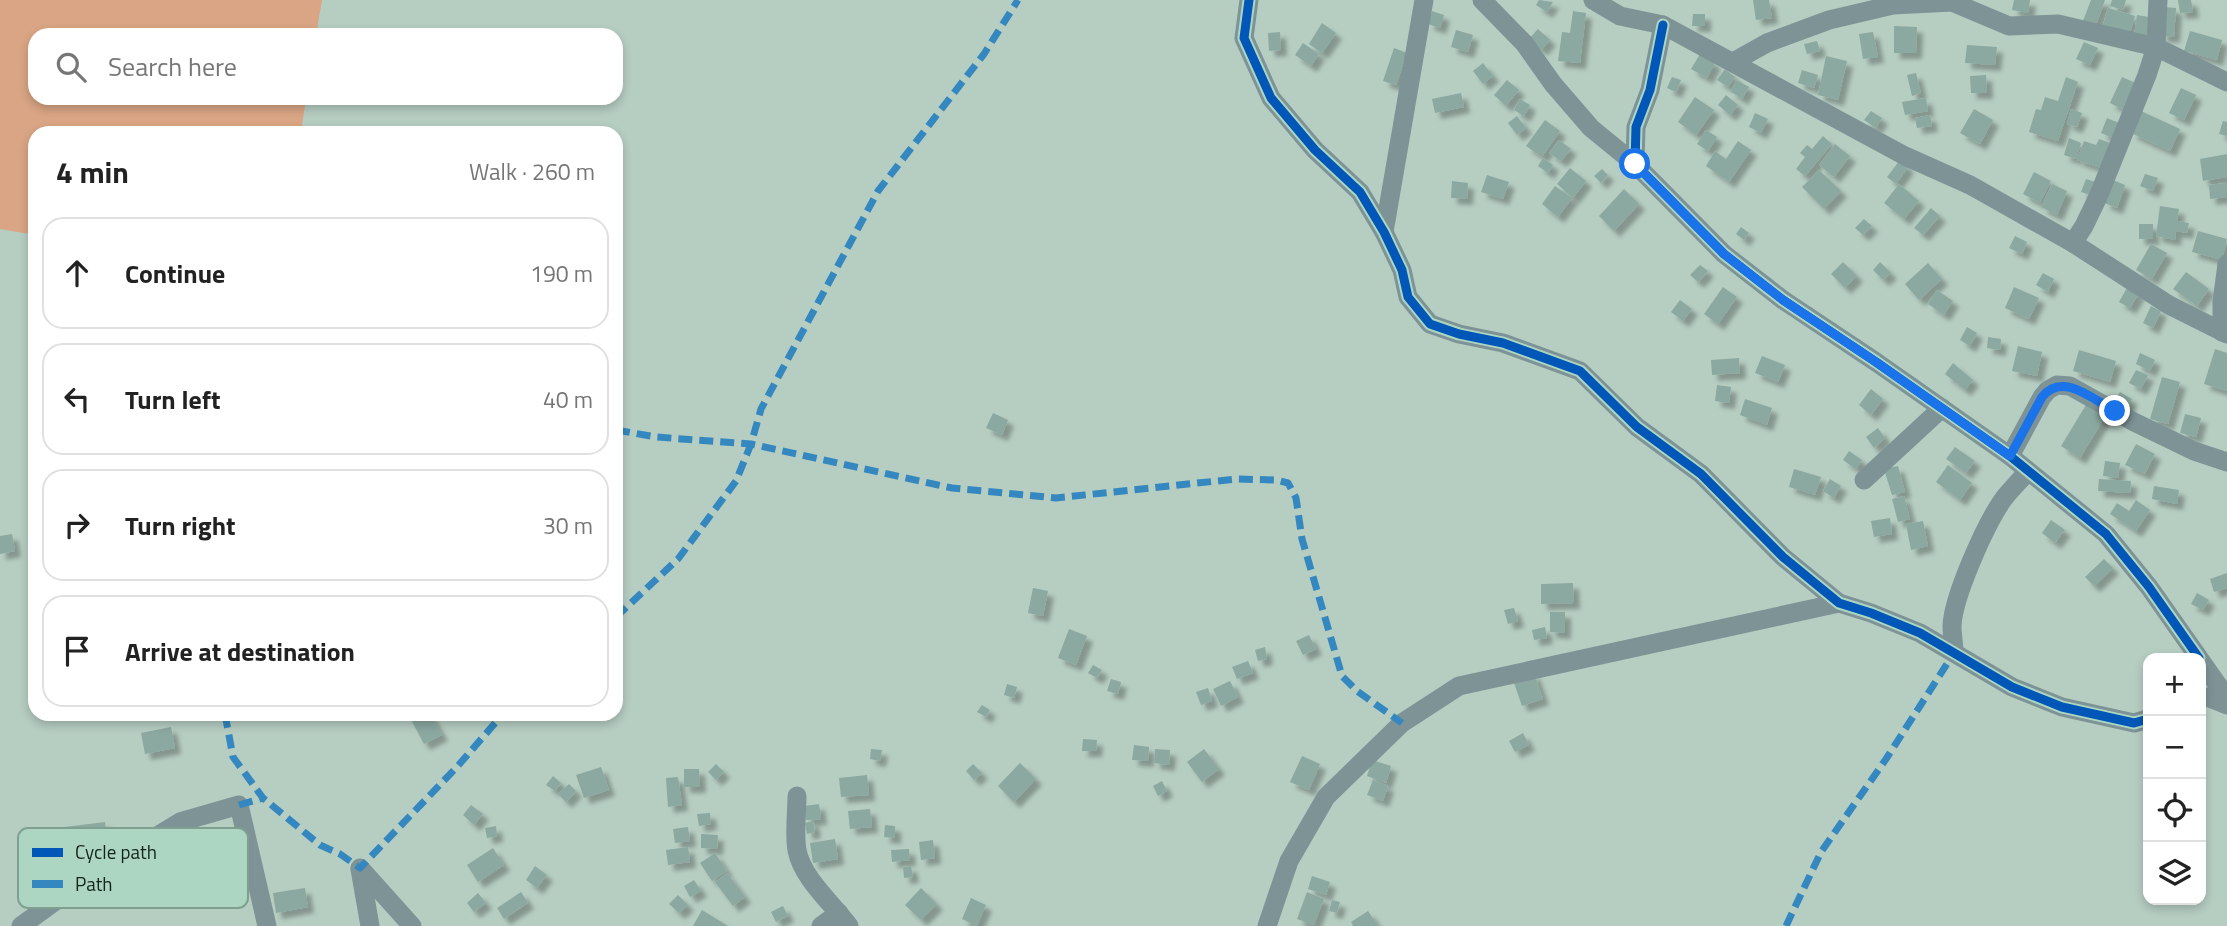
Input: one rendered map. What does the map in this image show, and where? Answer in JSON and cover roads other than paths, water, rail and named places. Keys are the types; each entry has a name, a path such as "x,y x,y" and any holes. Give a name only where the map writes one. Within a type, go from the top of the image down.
{"street":[{"path":"1249,0 1244,38 1271,98 1315,150 1360,192 1384,232 1402,270 1408,297 1430,324 1460,334 1503,343 1580,371 1637,427 1701,474 1783,557 1839,603 1920,633 2012,687 2062,707 2134,723 2143,720"},
{"path":"1384,232 1424,0"},
{"path":"1482,0 1524,43 1553,84 1591,128 1635,164 1724,254 1783,300 2010,456 2106,534 2149,587 2196,653"},
{"path":"1593,0 1620,16 1662,25 1905,156 1969,185 2073,243 2160,300 2225,333"},
{"path":"2073,243 2084,226 2107,174 2156,47 2158,0"},
{"path":"1732,62 1767,43 1829,20 1893,5 1952,2 2009,26 2058,24 2156,47 2227,82"},
{"path":"1635,164 1636,127 1650,90 1662,25"},
{"path":"2225,333 2222,302 2227,264"},
{"path":"2010,456 2042,397 2057,385 2070,386 2134,422 2194,451 2227,462"},
{"path":"1864,480 1942,408"},
{"path":"1954,653 1952,625 1956,602 1966,577 1988,526 2003,500 2027,472"},
{"path":"1267,926 1289,861 1326,797 1402,723 1459,686 1839,603"},
{"path":"2206,668 2227,698"},
{"path":"2206,697 2227,705"},
{"path":"797,796 797,850 802,867 844,919 821,926"},
{"path":"170,828 180,822 239,805 244,828"},
{"path":"248,844 267,926"},
{"path":"370,926 360,868 412,926"},
{"path":"21,926 46,908"}]}
